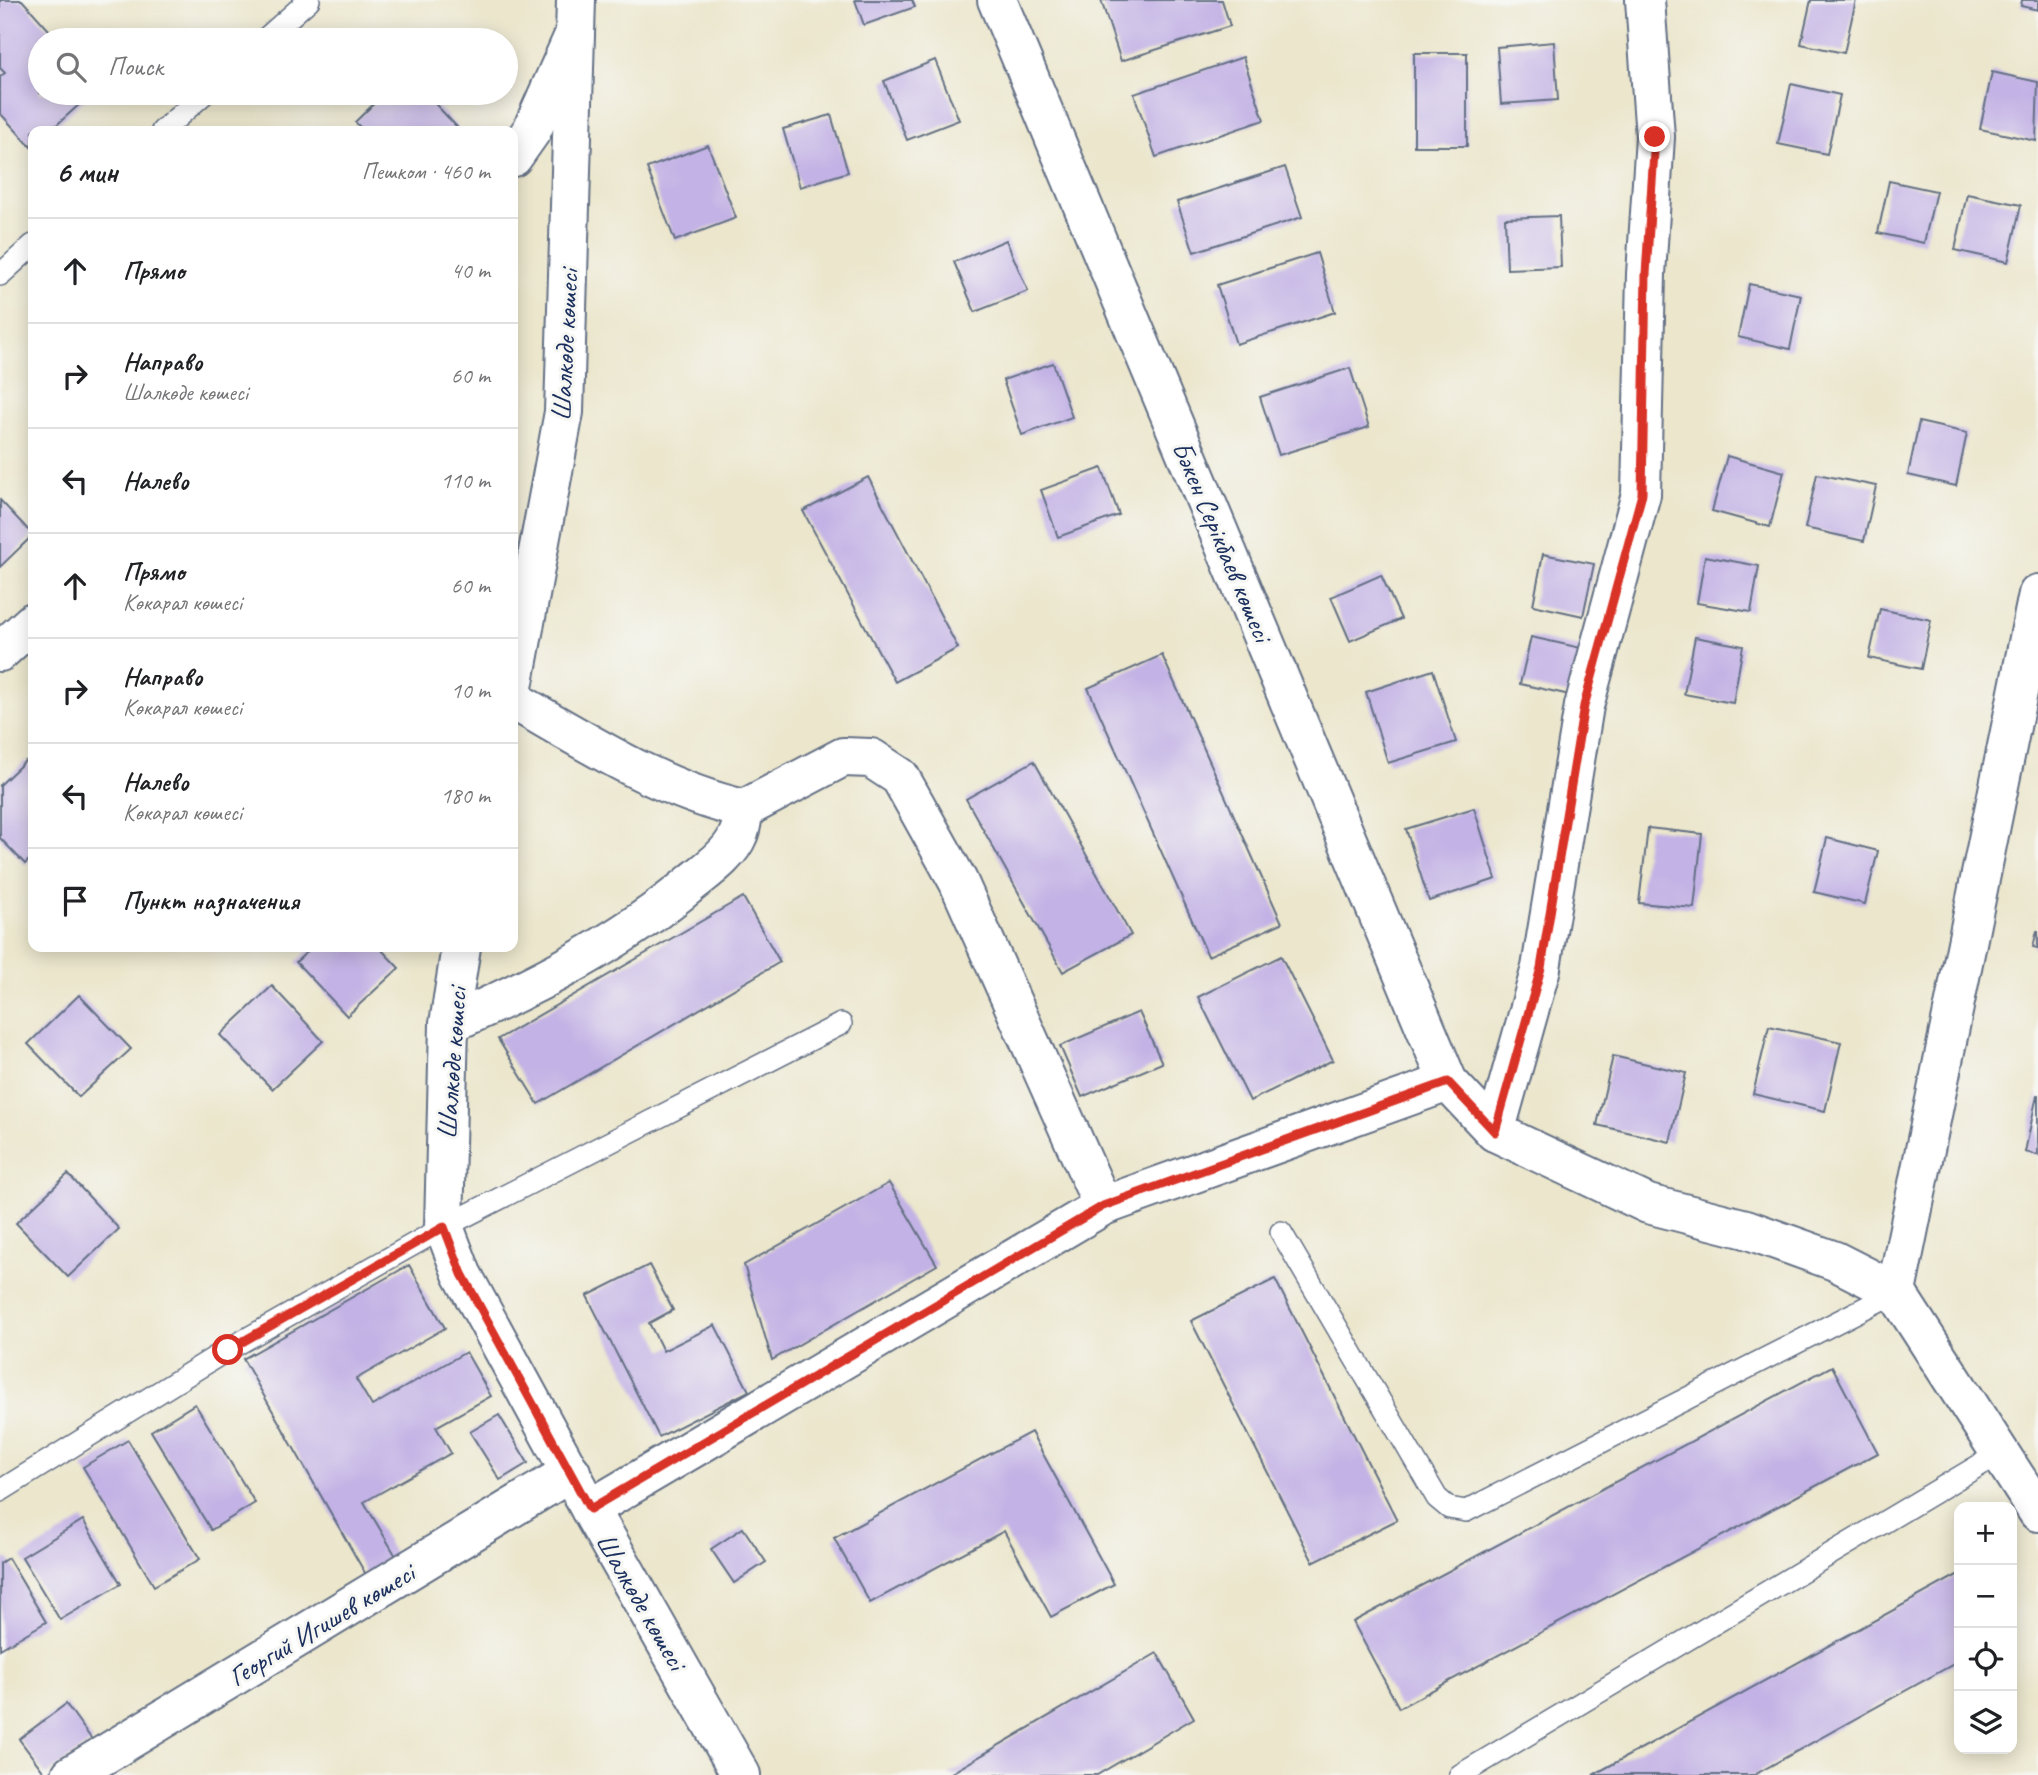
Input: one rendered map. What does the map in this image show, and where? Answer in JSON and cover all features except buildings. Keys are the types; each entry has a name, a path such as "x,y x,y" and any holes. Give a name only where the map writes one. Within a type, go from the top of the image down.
{"street":[{"name":"Бәкен Серікбаев көшесі","path":"998,0 1448,1082"},
{"path":"1495,1132 1541,968 1584,706 1642,494 1646,274 1655,137 1645,0"},
{"path":"518,150 532,130 575,16"},
{"name":"Шалкөде көшесі","path":"518,660 564,412 575,16"},
{"path":"1896,1292 2038,594"},
{"path":"0,652 28,627"},
{"path":"518,703 627,765 695,795 744,808 843,757 871,758 900,777 958,881 1103,1206"},
{"path":"449,1024 519,993 599,950 663,908 716,863 738,836 744,808"},
{"name":"Шалкөде көшесі","path":"460,952 449,1024 444,1227 462,1274 590,1509 741,1775"},
{"path":"590,1509 1103,1206 1448,1082 1495,1132 1648,1204 1746,1229 1835,1261 1896,1292 2038,1512"},
{"name":"Георгий Игишев көшесі","path":"71,1775 571,1472"}],"lane":[{"path":"278,28 309,0"},
{"path":"168,126 191,105"},
{"path":"0,275 28,250"},
{"path":"0,1492 228,1350 444,1227 841,1024"},
{"path":"1281,1233 1437,1498 1448,1508 1466,1511 1896,1292"},
{"path":"1460,1775 2000,1453"}],"route":[{"path":"228,1350 444,1227 462,1274 590,1509 1103,1206 1448,1082 1495,1132 1541,968 1584,706 1642,494 1646,274 1655,137"}]}
